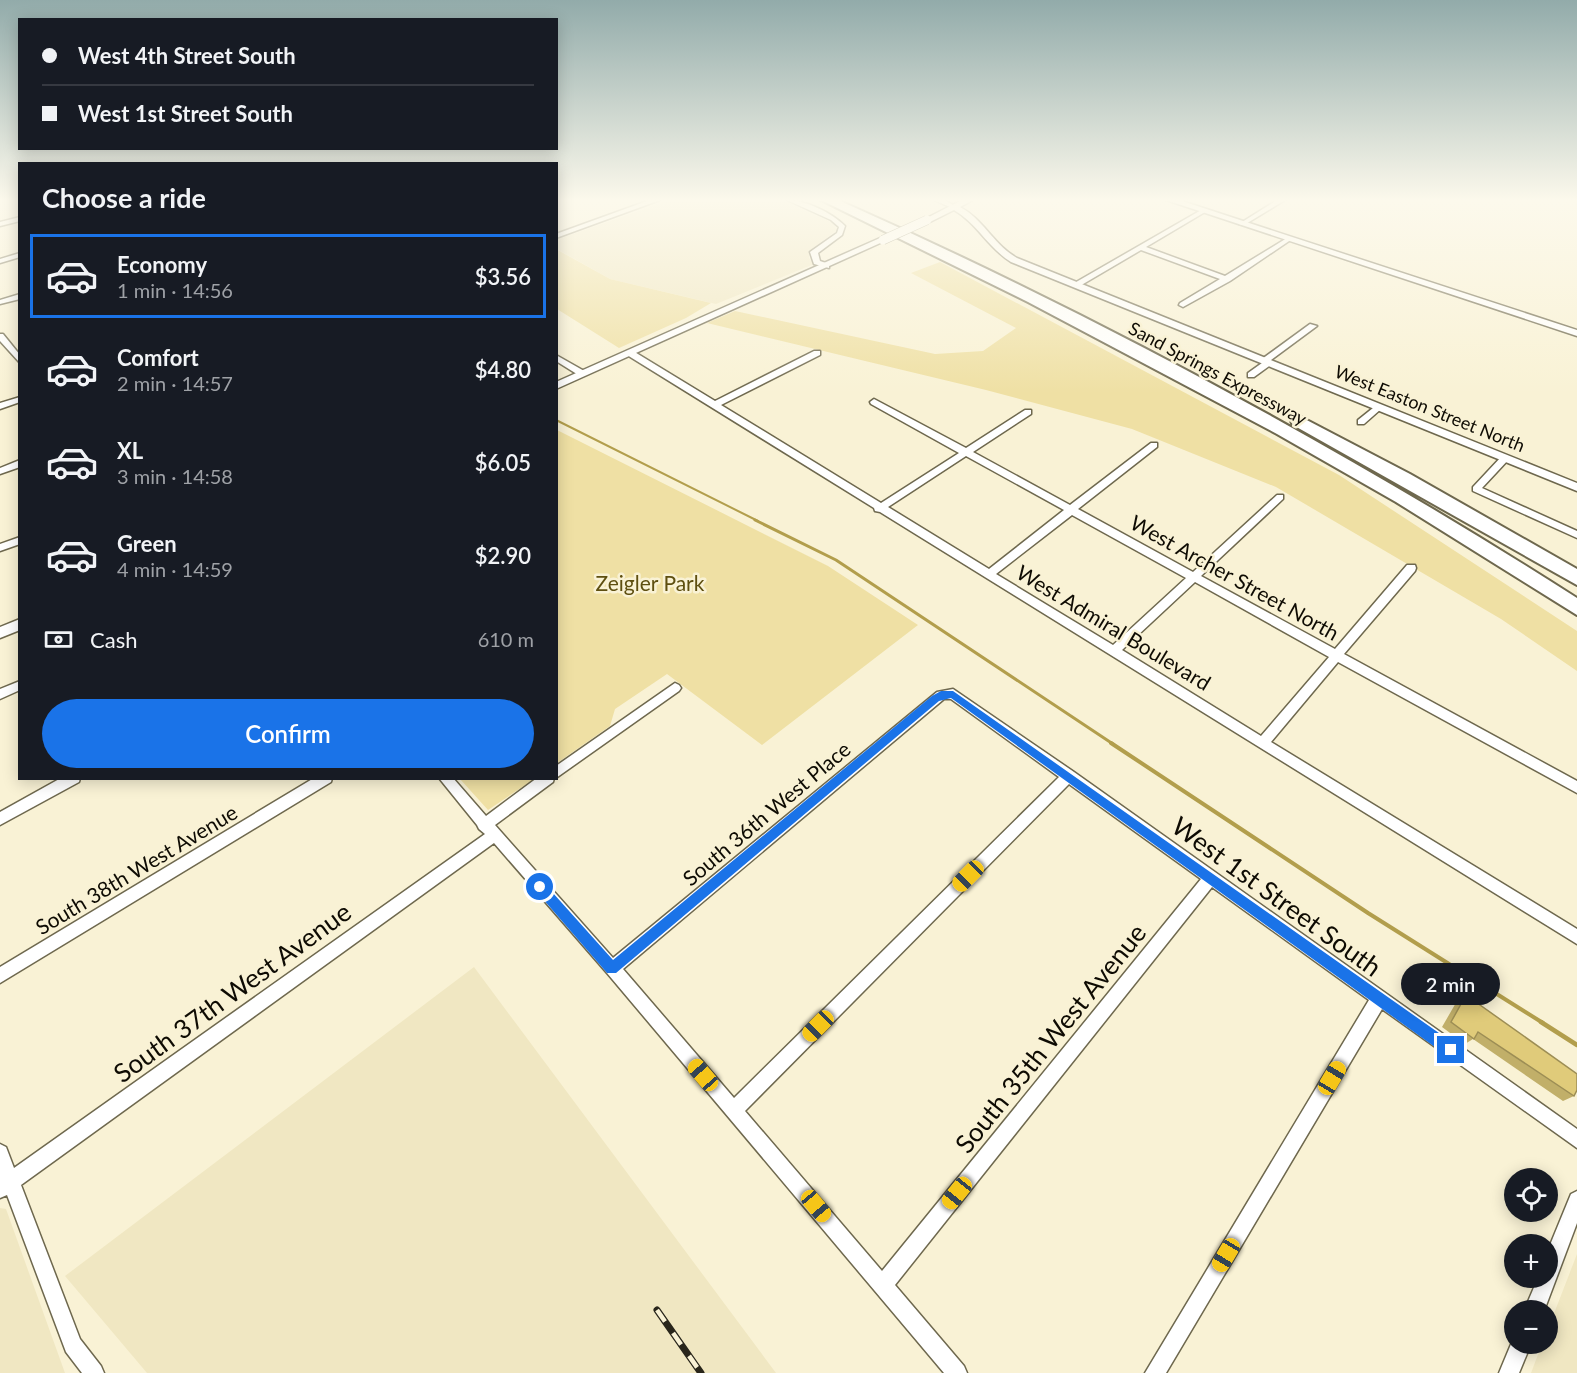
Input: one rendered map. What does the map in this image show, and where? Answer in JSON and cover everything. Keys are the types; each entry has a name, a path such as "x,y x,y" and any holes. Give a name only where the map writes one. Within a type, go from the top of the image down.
{"highway":[{"name":"Sand Springs Expressway","path":"963,264 1264,418 1420,508 1577,608"},
{"name":"Sand Springs Expressway","path":"987,264 1315,429 1577,578"}],"street":[{"path":"822,264 826,266"},
{"path":"558,385 830,264"},
{"name":"West Easton Street North","path":"1024,264 1577,487"},
{"path":"1075,285 1111,264"},
{"path":"1186,264 1227,279"},
{"path":"1183,305 1250,264"},
{"path":"1366,264 1577,333"},
{"path":"0,302 18,297"},
{"path":"1251,375 1313,326"},
{"path":"0,336 18,359"},
{"path":"0,351 18,345"},
{"name":"West Admiral Boulevard","path":"630,353 879,509 1115,650 1577,937"},
{"path":"714,405 818,353"},
{"path":"558,358 582,374"},
{"path":"0,406 18,400"},
{"name":"West Archer Street North","path":"874,402 1577,787"},
{"path":"1361,422 1378,407"},
{"path":"879,509 1028,412"},
{"path":"988,574 1154,445"},
{"path":"1505,458 1476,489 1577,535"},
{"path":"0,471 18,464"},
{"path":"1115,650 1280,497"},
{"path":"0,548 18,541"},
{"path":"1263,742 1339,656 1410,568"},
{"path":"0,633 18,625"},
{"path":"0,694 18,686"},
{"path":"558,772 675,688"},
{"name":"West 1st Street South","path":"948,694 959,698 1577,1139"},
{"name":"South 36th West Place","path":"612,968 936,699 948,694"},
{"path":"734,1110 1069,776"},
{"path":"0,819 70,780"},
{"name":"South 38th West Avenue","path":"0,976 323,780"},
{"path":"447,780 612,968 957,1373"},
{"name":"South 37th West Avenue","path":"5,1185 489,830 546,780"},
{"name":"South 35th West Avenue","path":"882,1286 1211,878"},
{"path":"1155,1373 1379,999"},
{"path":"0,1153 5,1185 73,1345 94,1373"},
{"path":"1558,1248 1577,1200"},
{"path":"1509,1373 1517,1354"}],"shaded area":[{"path":"584,264 814,264 716,304 610,279"},
{"path":"474,967 776,1373 147,1373 65,1276"},
{"path":"0,1208 6,1209 65,1373 0,1373"},
{"path":"1577,1254 1577,1373 1531,1373 1538,1354 1558,1354 1558,1303"}],"green space":[{"path":"558,264 583,264 610,279 711,303 686,318 619,348 558,310"},
{"path":"935,264 944,264 1339,475 1577,631 1577,671 1501,619 1276,487 1132,429 986,390 707,323 735,311 935,354 983,351 1016,328 911,273"},
{"name":"Zeigler Park","path":"558,431 828,566 918,625 762,745 667,674 615,709 610,726 558,762"},
{"path":"461,780 533,780 488,810"}],"building":[{"path":"1466,995 1577,1074 1577,1090 1574,1096 1478,1032 1474,1039 1451,1022"}],"waterway":[{"path":"558,421 758,521"},
{"path":"755,520 836,560 1113,744"},
{"path":"1111,743 1368,913 1543,1023"},
{"path":"1541,1022 1577,1045"}],"railway":[{"path":"657,1310 701,1373"}],"route":[{"path":"540,887 612,968 936,699 941,695 953,694 1451,1050"}]}
